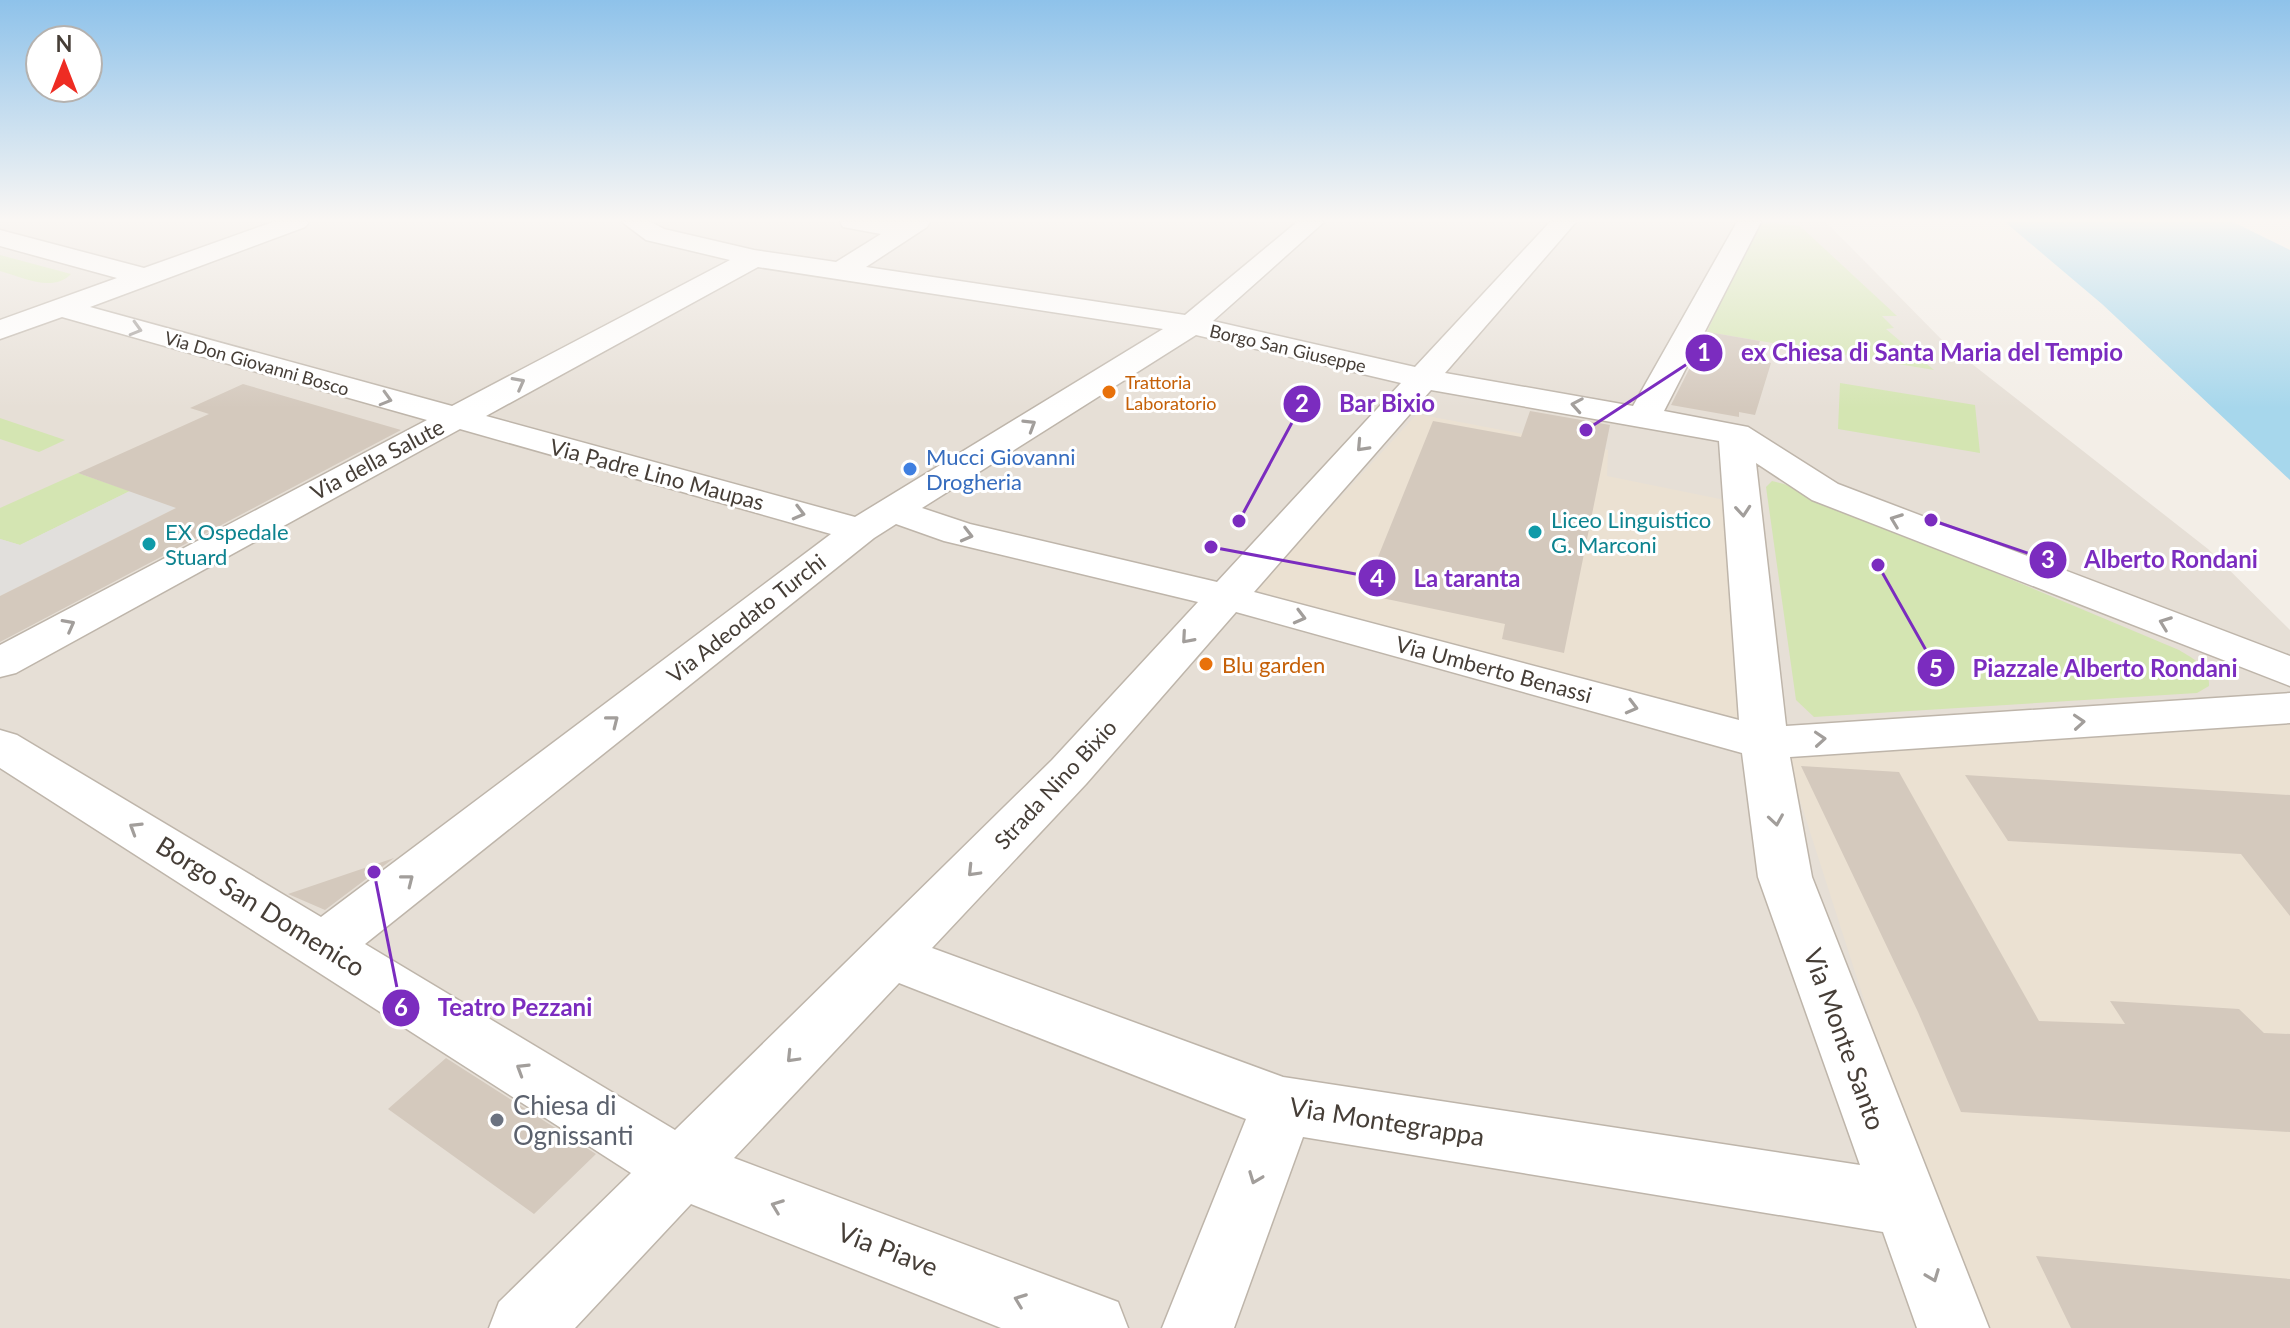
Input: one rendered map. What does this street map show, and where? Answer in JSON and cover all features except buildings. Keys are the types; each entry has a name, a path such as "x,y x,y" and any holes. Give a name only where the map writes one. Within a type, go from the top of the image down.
{"street":[{"path":"0,330 127,284"},
{"name":"Via della Salute","path":"0,663 705,284"},
{"name":"Borgo San Giuseppe","path":"912,284 1191,325 1424,379 1736,434"},
{"name":"Via Adeodato Turchi","path":"324,945 876,520 1191,325 1239,284"},
{"name":"Strada Nino Bixio","path":"525,1328 683,1170 1069,772 1224,596 1509,284"},
{"path":"1644,417 1716,284"},
{"name":"Via Don Giovanni Bosco","path":"61,308 454,418"},
{"name":"Via Padre Lino Maupas","path":"454,418 876,520 958,533 1224,596"},
{"path":"1736,434 1825,492 2290,672"},
{"name":"Via Monte Santo","path":"1736,434 1764,743 1785,877 1953,1328"},
{"name":"Via Umberto Benassi","path":"1224,596 1764,743 2290,708"},
{"name":"Borgo San Domenico","path":"0,746 683,1170"},
{"name":"Via Montegrappa","path":"890,956 1283,1105 1906,1204"},
{"path":"1198,1328 1283,1105"},
{"name":"Via Piave","path":"683,1170 1092,1328"}],"shaded area":[{"path":"0,284 1887,284 1944,342 2208,549 2290,630 2290,1328 0,1328"},
{"path":"1417,414 1608,450 1607,476 1725,500 1738,725 1253,592"},
{"path":"302,445 0,596 0,539 20,545 130,491"},
{"path":"2290,721 2290,1328 1990,1328 1882,1056 1785,754"}],"green space":[{"path":"1729,284 1862,284 1897,316 1882,316 1894,328 1886,329 1934,370 1707,332"},
{"path":"1840,383 1975,405 1980,453 1838,429"},
{"path":"0,418 65,440 39,452 0,439"},
{"path":"78,473 130,491 20,545 0,539 0,508"},
{"path":"1772,481 2179,650 2204,669 2209,686 2197,693 1814,717 1796,700 1766,487"}],"water":[{"path":"2078,284 2290,284 2290,480"}],"place":[{"name":"Trattoria Laboratorio","path":"1109,392"},
{"name":"ex Chiesa di Santa Maria del Tempio","path":"1586,430"},
{"name":"Mucci Giovanni Drogheria","path":"910,469"},
{"name":"Alberto Rondani","path":"1931,520"},
{"name":"Bar Bixio","path":"1239,521"},
{"name":"Liceo Linguistico G. Marconi","path":"1535,532"},
{"name":"EX Ospedale Stuard","path":"149,544"},
{"name":"La taranta","path":"1211,547"},
{"name":"Piazzale Alberto Rondani","path":"1878,565"},
{"name":"Blu garden","path":"1206,664"},
{"name":"Teatro Pezzani","path":"374,872"},
{"name":"Chiesa di Ognissanti","path":"497,1120"}]}
